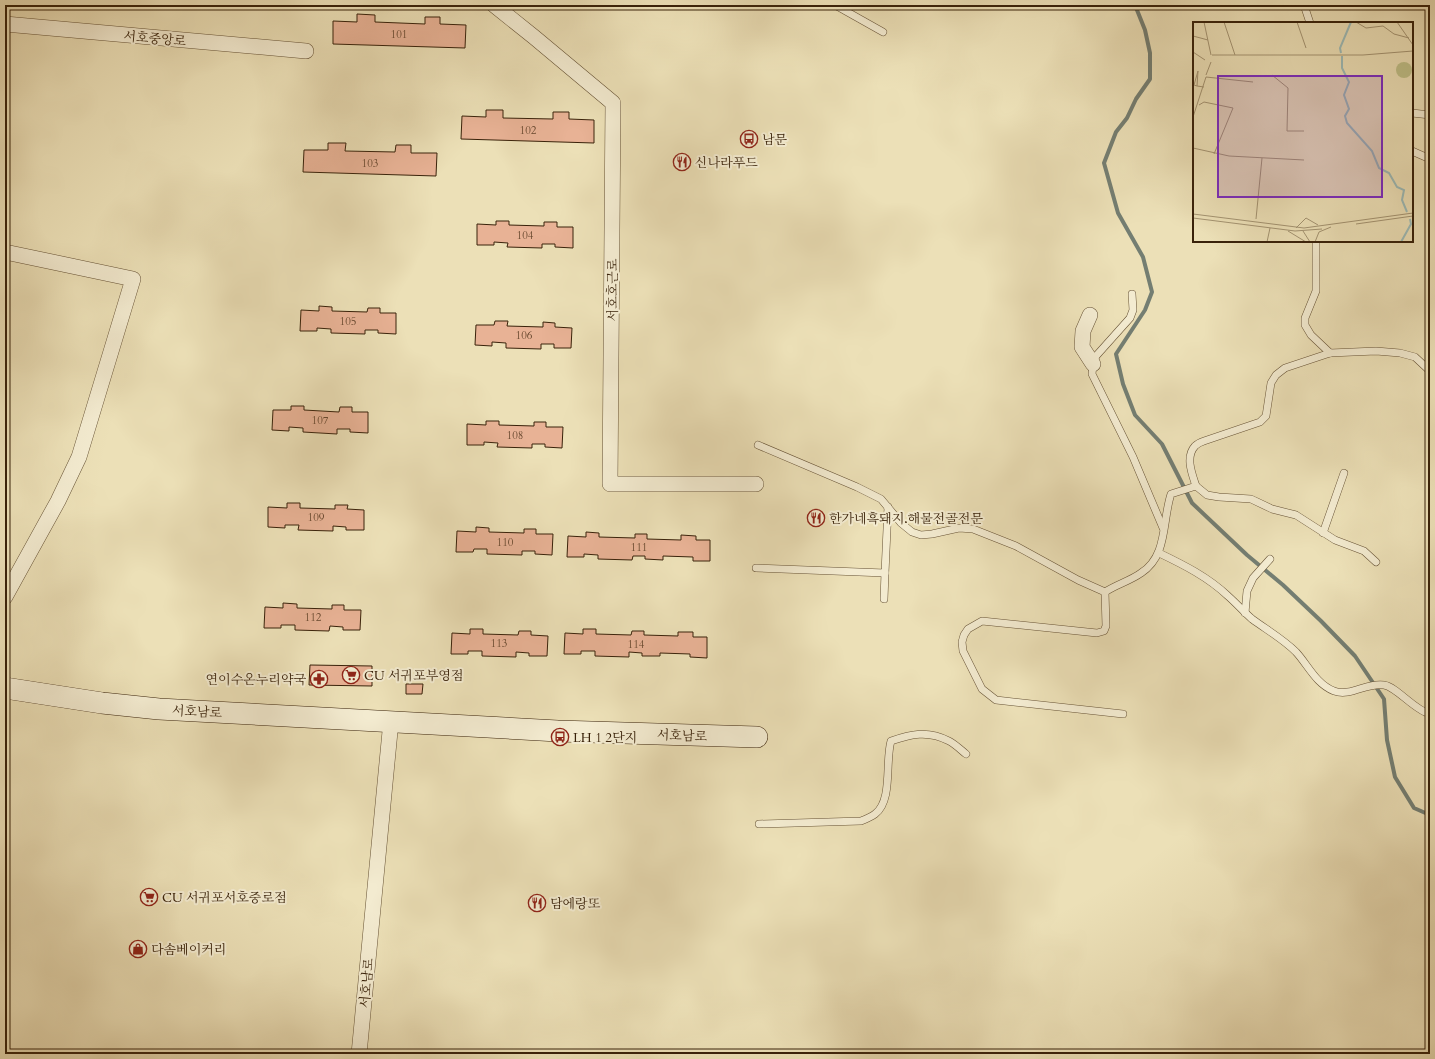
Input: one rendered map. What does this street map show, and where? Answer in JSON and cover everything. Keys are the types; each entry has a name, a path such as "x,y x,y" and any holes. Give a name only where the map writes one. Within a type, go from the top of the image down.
{"main road":[{"name":"서호남로","path":"5,688 102,702 159,708 558,731 757,737"}],"street":[{"name":"서호호근로","path":"494,5 534,36 613,103 610,484 756,484"},
{"name":"서호중앙로","path":"5,24 306,52"},
{"path":"5,252 133,279 79,458 58,501 5,597"},
{"path":"1090,315 1083,331 1082,347 1093,364"},
{"name":"서호남로","path":"359,1054 391,721"}],"lane":[{"path":"835,5 883,32"},
{"path":"1304,5 1310,22"},
{"path":"1413,114 1430,115"},
{"path":"1413,151 1430,159"},
{"path":"1316,242 1316,291 1305,318 1305,325 1311,335 1330,353"},
{"path":"1132,294 1133,310 1130,318 1096,356 1092,374 1133,457 1164,530"},
{"path":"1376,562 1364,550 1335,540 1296,515 1272,509 1251,499 1218,498 1207,495 1195,486 1191,472 1191,454 1195,446 1204,441 1260,422 1266,416 1271,383 1276,375 1285,368 1330,353 1376,351 1400,352 1415,357 1430,371"},
{"path":"758,445 871,493 881,499 912,532 921,535 959,528 985,532 1016,546 1078,580 1105,592"},
{"path":"1323,533 1344,473"},
{"path":"1105,592 1113,587 1129,581 1142,573 1152,564 1159,553 1167,506 1171,494 1195,486"},
{"path":"884,599 888,507"},
{"path":"1159,553 1193,570 1228,596 1245,613 1296,652 1320,682 1334,691 1355,691 1372,686 1385,685 1411,704 1430,714"},
{"path":"1245,613 1247,591 1253,578 1270,559"},
{"path":"756,568 885,573"},
{"path":"1105,592 1106,626 1104,631 1097,633 982,621 968,628 964,634 962,642 963,651 982,690 996,700 1123,714"},
{"path":"759,824 861,821 876,814 882,806 886,796 888,750 891,741 911,734 933,735 949,741 966,754"}],"building":[{"path":"357,14 375,15 375,22 425,24 425,17 440,17 440,24 466,25 465,48 333,44 333,21 357,22"},
{"path":"486,110 503,110 503,118 553,119 553,112 569,112 569,119 594,120 594,143 461,139 462,116 486,117"},
{"path":"328,143 346,143 345,151 395,152 396,145 411,145 411,153 437,153 436,176 303,172 304,150 328,150"},
{"path":"496,221 509,221 509,225 544,226 544,222 557,222 557,227 573,227 573,248 555,247 555,244 542,244 542,248 507,247 508,243 494,242 494,245 477,245 477,224 496,225"},
{"path":"319,306 332,307 332,311 367,312 368,308 380,308 380,313 396,313 396,334 378,333 378,330 365,330 365,334 331,333 331,329 317,328 317,331 300,331 301,310 319,311"},
{"path":"495,321 508,321 507,326 543,327 543,322 555,323 555,327 572,328 571,348 554,348 554,344 541,344 541,349 506,348 506,343 492,342 492,346 475,345 476,325 494,325"},
{"path":"291,406 304,406 304,410 339,412 340,407 352,407 352,412 368,412 368,433 350,432 350,429 337,429 337,434 303,432 303,428 289,427 289,431 272,430 273,410 291,410"},
{"path":"486,421 499,421 499,425 534,426 534,422 546,422 546,427 563,427 562,448 545,447 545,444 532,444 532,448 497,447 498,443 484,442 484,445 467,445 467,424 486,425"},
{"path":"287,503 300,503 300,508 335,509 335,505 348,505 347,509 364,510 364,530 346,530 346,527 333,526 333,531 298,530 299,525 285,525 285,528 268,527 268,507 287,508"},
{"path":"476,527 489,528 489,532 524,533 524,529 536,529 536,534 553,534 552,555 535,554 535,551 522,551 522,555 487,554 487,549 474,549 473,552 456,552 457,531 476,532"},
{"path":"586,532 599,533 599,537 635,538 635,534 647,534 647,539 681,540 681,535 696,536 696,540 710,540 710,561 693,561 693,557 663,556 663,560 645,559 645,556 633,556 632,560 598,559 598,555 584,554 584,557 567,557 568,536 586,537"},
{"path":"283,603 297,604 297,608 332,609 332,605 344,605 344,610 361,610 360,630 343,630 343,627 330,626 329,631 295,630 295,625 281,625 281,628 264,628 265,607 283,608"},
{"path":"470,629 483,629 483,634 518,635 519,631 531,631 531,635 548,636 547,656 529,656 529,653 516,652 516,657 482,656 482,651 468,651 468,654 451,654 452,633 470,634"},
{"path":"583,629 596,629 596,634 631,635 632,631 644,631 644,635 678,636 678,632 693,632 693,637 707,637 707,658 690,657 690,654 660,653 660,656 642,656 642,653 629,652 629,657 595,656 595,651 581,651 581,654 564,654 565,633 583,634"},
{"path":"310,665 372,666 372,686 309,685"},
{"path":"406,684 423,684 422,694 406,694"}],"waterway":[{"path":"1135,5 1145,30 1150,53 1150,79 1136,99 1127,118 1116,132 1104,163 1118,213 1143,257 1152,292 1145,310 1116,354 1123,384 1135,415 1162,444 1192,503 1247,555 1283,585 1355,656 1384,699 1387,740 1395,777 1414,808 1430,815"}],"place":[{"name":"남문","path":"749,139"},
{"name":"신나라푸드","path":"682,162"},
{"name":"한가네흑돼지.해물전골전문","path":"816,518"},
{"name":"CU 서귀포부영점","path":"351,675"},
{"name":"연이수온누리약국","path":"319,679"},
{"name":"LH 1 2단지","path":"560,737"},
{"name":"CU 서귀포서호중로점","path":"149,897"},
{"name":"담에랑또","path":"537,903"},
{"name":"다솜베이커리","path":"138,949"}]}
